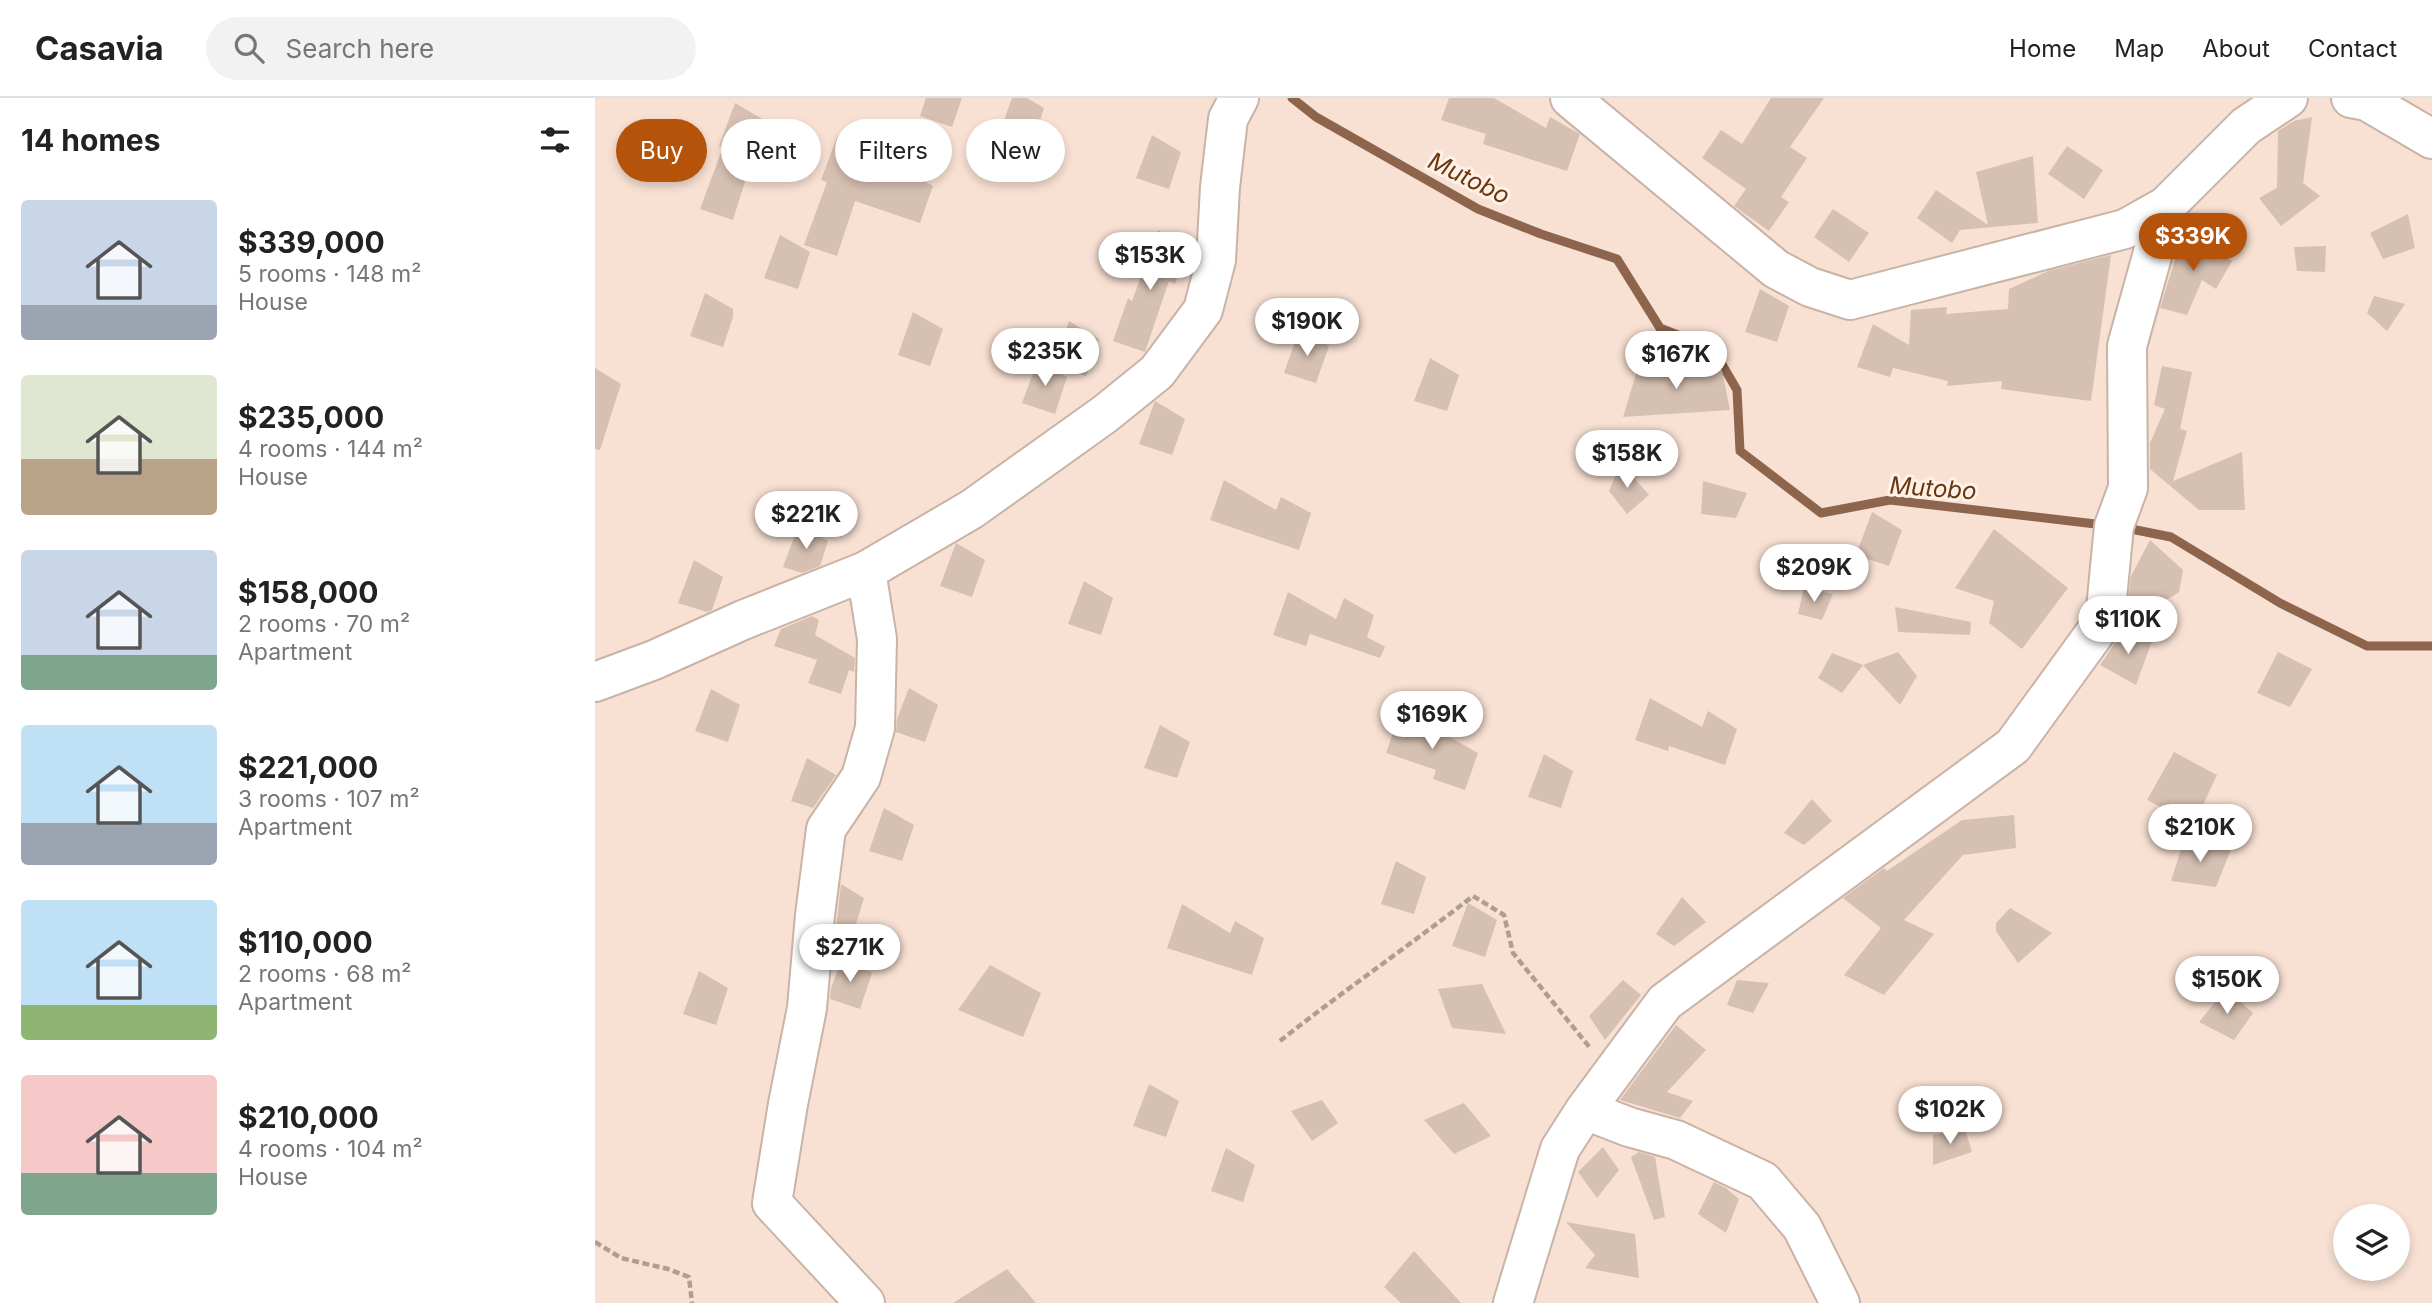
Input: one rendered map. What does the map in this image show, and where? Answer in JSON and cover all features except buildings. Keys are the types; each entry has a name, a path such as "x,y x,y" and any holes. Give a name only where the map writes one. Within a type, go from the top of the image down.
{"street":[{"path":"595,681 654,660 743,620 866,571 972,509 1105,414 1157,372 1203,310 1216,260 1220,187 1228,119 1239,98"},
{"path":"1570,98 1776,269 1810,288 1850,300 2125,229 2167,206 2246,126 2288,98"},
{"path":"2351,98 2367,101 2432,139"},
{"path":"1513,1303 1560,1149 1585,1110 1665,1002 2013,746 2105,620 2114,526 2128,488 2127,346 2167,206"},
{"path":"865,1303 772,1203 807,1008 826,829 861,777 875,728 877,639 866,571"},
{"path":"1585,1110 1629,1127 1676,1140 1763,1181 1802,1227 1840,1303"}],"path":[{"path":"1280,1041 1473,896 1504,915 1513,953 1611,1075"},
{"path":"595,1242 621,1258 689,1277 692,1303"}],"waterway":[{"name":"Mutobo","path":"1292,98 1316,117 1478,209 1541,234 1617,259 1660,328 1713,349 1737,390 1740,451 1821,513 1890,500 2104,525"},
{"name":"Mutobo","path":"2121,527 2171,537 2280,603 2367,646 2432,646"}]}
